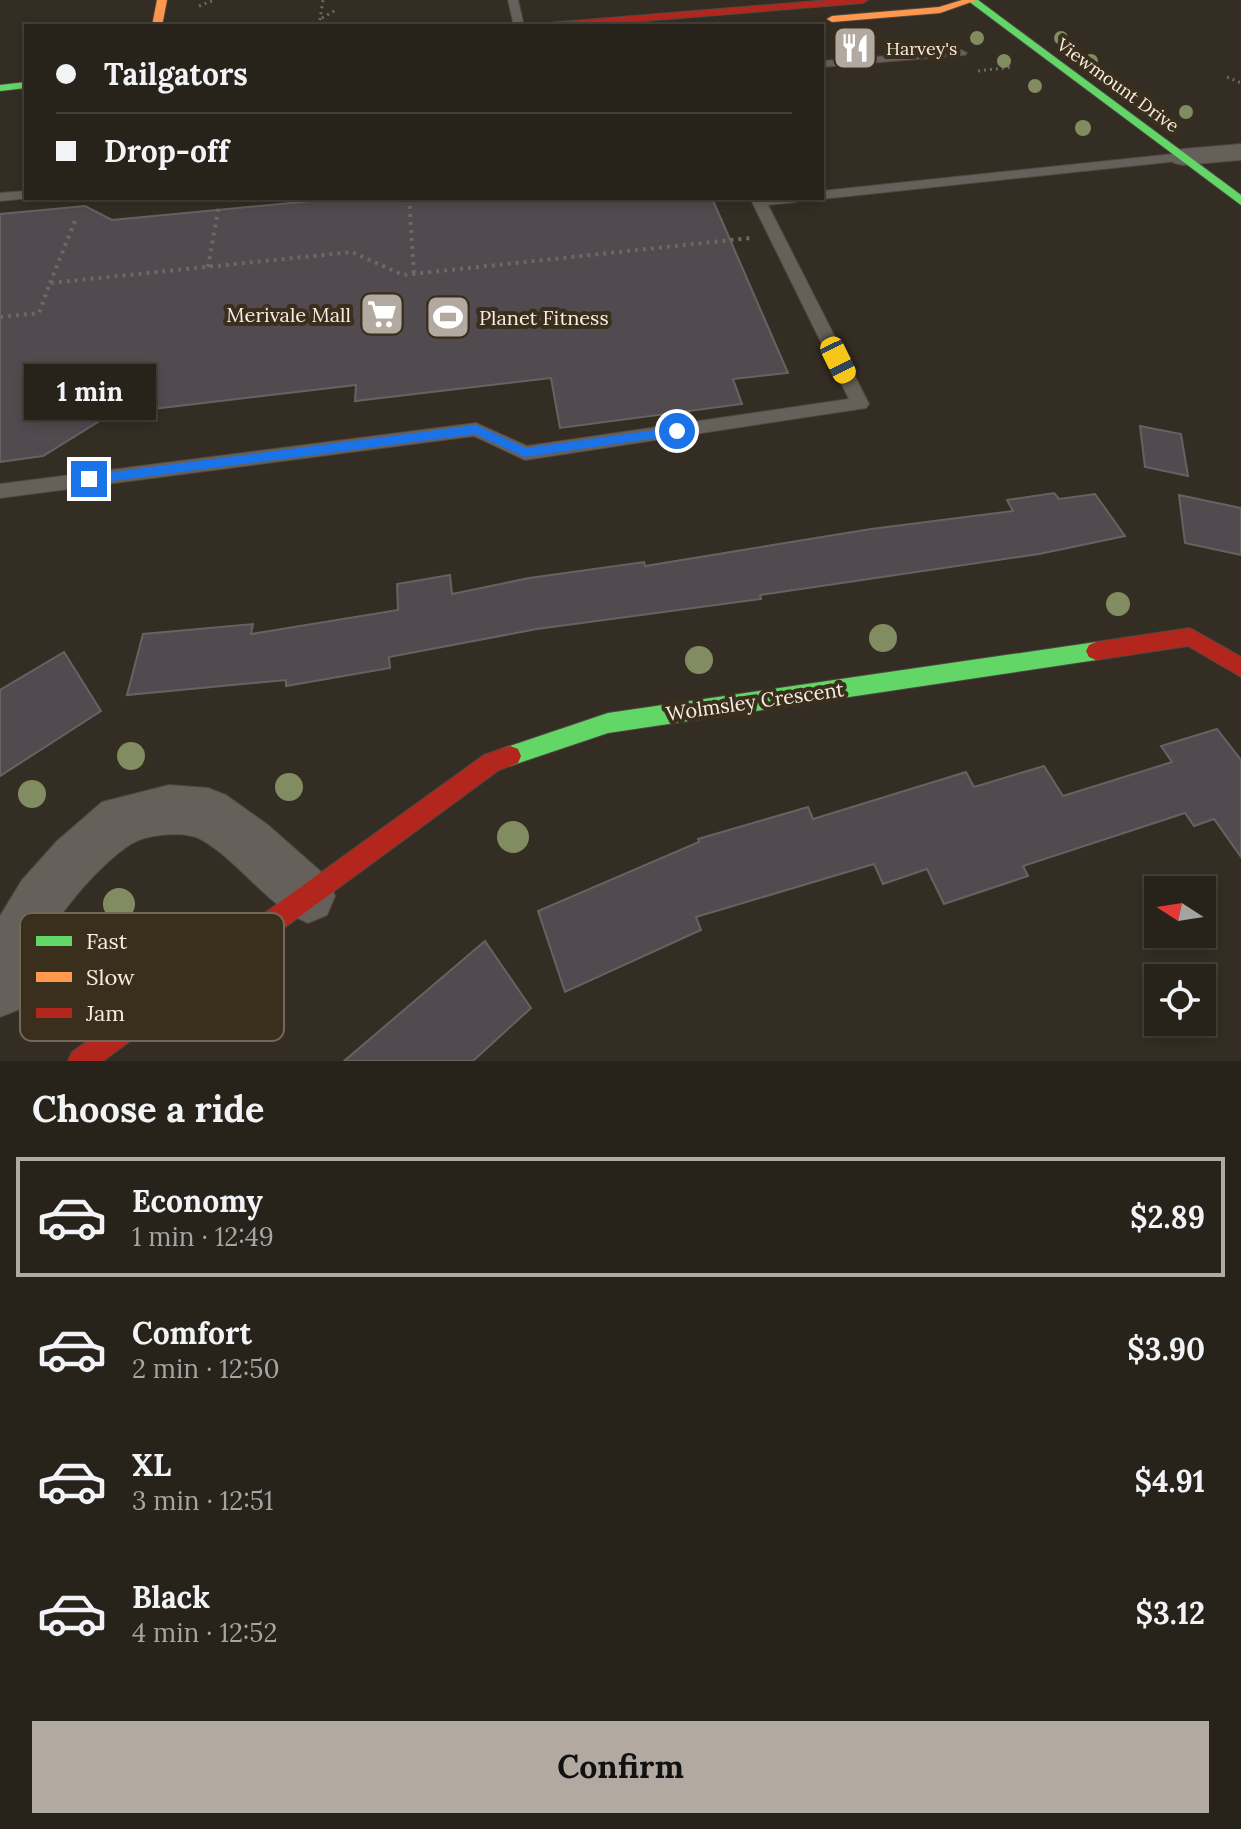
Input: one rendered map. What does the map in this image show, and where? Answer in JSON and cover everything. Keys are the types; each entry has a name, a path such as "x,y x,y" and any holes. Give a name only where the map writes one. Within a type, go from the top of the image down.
{"street":[{"path":"157,24 162,0"},
{"path":"572,24 863,0"},
{"path":"768,24 940,10 972,0"},
{"name":"Viewmount Drive","path":"972,0 1241,201"},
{"path":"0,70 24,68"},
{"path":"0,88 24,85"},
{"path":"1183,157 1241,152"},
{"name":"Wolmsley Crescent","path":"284,913 492,762 608,723 1190,637 1241,668"},
{"path":"33,913 75,859 120,820 169,810 208,813 250,843 308,896"},
{"path":"0,989 9,952 20,934"},
{"name":"Wolmsley Crescent","path":"81,1061 109,1041"}],"lane":[{"path":"513,0 519,24"},
{"path":"824,64 961,53"},
{"path":"824,195 1183,157"},
{"path":"0,197 24,195"},
{"path":"0,491 476,429 525,453 860,404 758,200"}],"path":[{"path":"199,6 214,0"},
{"path":"320,24 323,0"},
{"path":"321,18 336,10"},
{"path":"1227,77 1241,83"},
{"path":"409,200 414,274"},
{"path":"208,267 219,205"},
{"path":"0,317 39,313 75,221"},
{"path":"50,283 352,252 403,275 756,237"}],"building":[{"name":"Merivale Mall","path":"322,200 713,200 788,373 733,379 742,404 560,428 551,378 355,401 356,385 111,414 43,456 0,462 0,214 85,206 112,220"},
{"path":"1140,426 1181,434 1188,476 1145,467"},
{"path":"1054,493 1059,499 1095,494 1125,536 1039,554 760,595 761,599 537,629 389,657 390,668 286,686 286,680 127,695 143,634 253,624 251,634 398,610 397,584 450,575 452,594 529,578 644,562 645,566 871,529 1013,511 1007,500"},
{"path":"1179,495 1241,508 1241,555 1185,543"},
{"path":"64,652 101,711 0,776 0,690"},
{"path":"1217,729 1241,760 1241,857 1214,819 1194,826 1185,813 1023,866 1028,876 944,904 927,869 883,884 874,864 696,917 701,930 565,992 538,911 699,842 698,839 808,807 813,819 966,772 974,787 1044,766 1063,796 1172,762 1161,746"},
{"path":"485,941 531,1008 473,1061 344,1061"}],"traffic: fast":[{"path":"972,0 1241,201"},
{"path":"0,88 24,85"},
{"path":"510,756 608,723 1096,651"}],"traffic: slow":[{"path":"157,24 162,0"},
{"path":"832,19 940,10 972,0"}],"traffic: jam":[{"path":"572,24 863,0"},
{"path":"1096,651 1190,637 1241,668"},
{"path":"284,913 492,762 510,756"},
{"path":"81,1061 108,1041"}],"place":[{"name":"Harvey's","path":"855,48"},
{"name":"Merivale Mall","path":"382,314"},
{"name":"Planet Fitness","path":"448,317"}],"route":[{"path":"89,479 476,429 525,453 677,431"}]}
